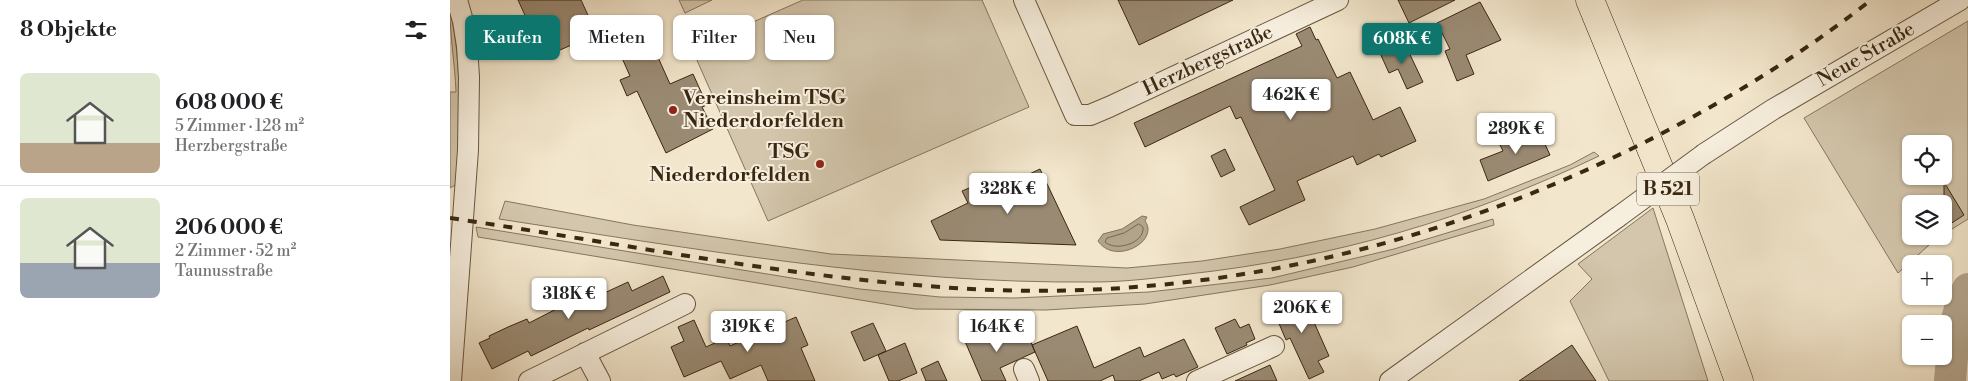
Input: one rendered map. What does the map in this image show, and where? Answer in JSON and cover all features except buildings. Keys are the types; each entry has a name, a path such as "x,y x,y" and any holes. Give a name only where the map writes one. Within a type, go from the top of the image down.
{"main road":[{"name":"B 521","path":"1590,0 1680,219 1739,381"}],"street":[{"path":"453,381 468,150 469,77 466,41 457,0"},
{"name":"Herzbergstraße","path":"1024,0 1075,115 1090,115 1109,107 1338,0"},
{"name":"Neue Straße","path":"1390,381 1704,154 1772,110 1960,0"},
{"path":"529,381 685,304"},
{"path":"1197,381 1274,346"},
{"path":"585,354 600,381"}],"shaded area":[{"path":"679,0 712,0 685,13"},
{"name":"TSG Niederdorfelden","path":"803,0 982,0 1029,107 768,221 697,60 755,60 755,21 765,17 765,60 834,60 834,15 769,15"},
{"path":"450,10 457,53 459,140 457,184 450,188 450,92 456,92"},
{"path":"1968,21 1968,219 1952,229 1952,195 1902,195 1902,245 1929,245 1918,255 1902,255 1902,269 1898,273 1804,118"},
{"path":"1594,152 1599,156 1549,179 1500,199 1399,233 1296,258 1243,267 1117,281 1018,281 869,271 721,253 499,219 505,201 633,225 831,254 1127,268 1202,261 1280,249 1375,229 1484,199 1570,165"},
{"path":"1653,208 1708,381 1609,381 1570,301 1592,279 1578,264"},
{"path":"1493,219 1494,225 1353,267 1270,285 1145,304 1046,310 915,309 478,237 476,227 860,289 940,297 1015,298 1149,292 1272,278 1394,249"}],"water":[{"path":"1142,216 1147,217 1145,221 1148,229 1141,243 1134,248 1115,251 1106,248 1098,241 1103,234 1122,229"}],"waterway":[{"path":"1950,381 1959,311 1968,289"}],"railway":[{"path":"450,218 817,275 940,287 1036,291 1132,287 1226,277 1320,259 1411,235 1502,205 1590,168 1676,126 1752,83 1824,35 1871,0"}],"place":[{"name":"Vereinsheim TSG Niederdorfelden","path":"673,110"},
{"name":"TSG Niederdorfelden","path":"820,164"}]}
